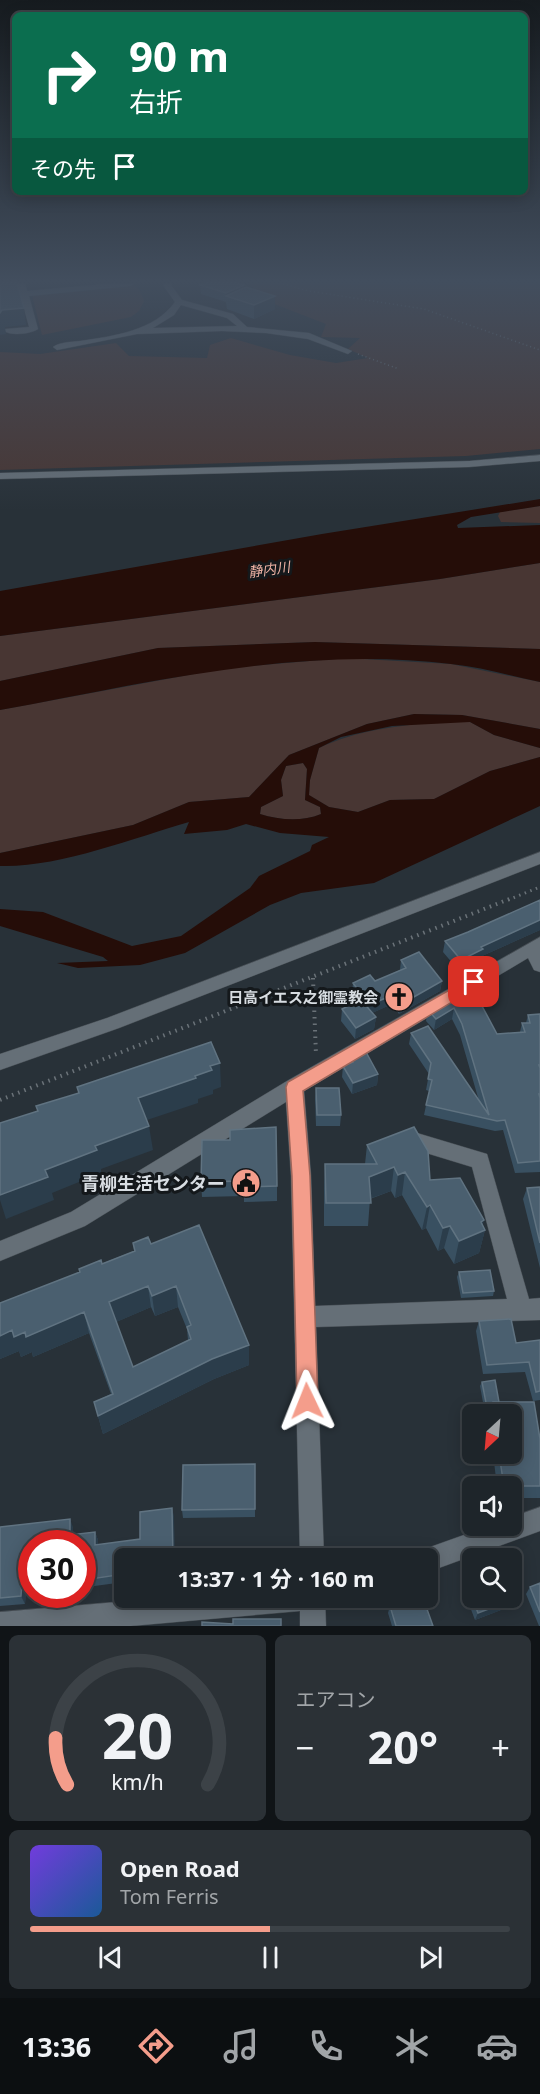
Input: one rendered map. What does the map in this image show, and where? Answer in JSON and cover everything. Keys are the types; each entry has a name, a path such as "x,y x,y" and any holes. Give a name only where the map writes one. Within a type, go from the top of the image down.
{"street":[{"path":"0,476 469,464 540,458"},
{"path":"0,1062 113,1023 540,858"},
{"path":"0,1251 78,1219 294,1087 536,945 540,965"},
{"path":"294,1087 301,1176 312,1548"},
{"path":"305,1317 531,1310 480,1160 407,1139"},
{"path":"438,1556 540,1519"},
{"path":"0,1625 189,1608"},
{"path":"313,1608 313,1626"}],"path":[{"path":"370,359 399,369"},
{"path":"0,1100 540,887"},
{"path":"313,977 316,1075"}],"shaded area":[{"path":"0,359 312,359 336,363 362,359 540,359 540,449 466,456 0,470"},
{"path":"540,506 540,523 501,522 498,516 500,512"},
{"path":"540,563 540,649 315,642 158,648 0,681 0,636 440,579"},
{"path":"345,658 451,664 540,682 540,729 462,715 414,714 367,724 289,755 249,797 189,802 133,825 0,853 0,710 226,668"},
{"path":"438,722 470,722 494,735 540,748 540,757 490,771 434,799 390,800 358,812 329,807 309,795 310,780 319,748 363,733"},
{"path":"303,763 307,769 305,800 320,807 321,814 314,817 290,819 260,814 261,807 283,796 281,780 286,766"}],"water":[{"name":"静内川","path":"540,499 540,506 471,517 457,525 458,528 540,525 540,563 440,579 0,636 0,591 322,534"},
{"path":"315,642 540,649 540,682 485,669 451,664 394,659 337,659 224,670 0,710 0,681 158,648"},
{"path":"414,714 462,715 540,729 540,748 494,735 470,722 392,726 341,737 319,748 310,780 309,795 329,807 358,812 390,800 434,799 490,771 540,757 540,806 374,883 301,893 270,905 185,953 140,965 78,968 57,963 108,961 103,957 0,926 0,909 43,912 132,946 181,936 250,888 259,876 310,851 312,845 329,837 280,833 246,824 227,830 184,834 189,822 95,851 46,862 0,866 0,853 133,825 189,802 249,797 289,755 367,724","holes":["303,763 307,769 305,800 320,807 321,814 314,817 290,819 260,814 261,807 283,796 281,780 286,766"]}],"building":[{"path":"540,900 540,920 481,947 483,949 461,960 445,941 468,932"},
{"path":"419,952 442,981 401,1004 393,995 369,1005 353,983 370,975 375,981 406,968 401,960"},
{"path":"474,991 497,1034 525,1032 522,1023 530,1023 528,1015 540,1014 540,1161 518,1163 505,1120 497,1121 426,1105 432,1080 428,1079 431,1063 411,1033 428,1026 489,1115 462,1024 454,1008 436,1019 428,1010 454,995"},
{"path":"361,1000 376,1017 356,1028 342,1009"},
{"path":"211,1042 220,1063 210,1066 212,1070 195,1076 196,1078 138,1098 149,1126 95,1146 97,1150 45,1170 48,1177 0,1195 0,1123 38,1111 36,1106 79,1093 77,1087"},
{"path":"366,1052 378,1074 353,1083 343,1066 353,1062 351,1058"},
{"path":"316,1088 339,1088 341,1115 317,1115"},
{"name":"青柳生活センター","path":"276,1127 277,1186 243,1187 243,1181 201,1182 202,1140 230,1140 230,1130"},
{"path":"414,1127 428,1151 430,1180 460,1178 484,1220 481,1222 485,1230 459,1241 450,1226 443,1228 430,1205 427,1207 405,1172 398,1175 394,1167 369,1177 371,1203 326,1203 325,1164 377,1164 367,1145"},
{"path":"540,1187 540,1243 527,1188"},
{"path":"199,1225 249,1345 212,1359 98,1416 94,1402 113,1394 84,1312 26,1337 25,1332 14,1337 12,1330 0,1336 0,1303 80,1272 79,1269 101,1260 102,1264 135,1251 133,1243 148,1237 151,1244","holes":["148,1286 152,1296 176,1286 191,1325 187,1327 191,1339 133,1367 109,1302"]},
{"path":"490,1270 494,1291 463,1293 459,1272"},
{"path":"511,1319 516,1343 540,1340 540,1391 536,1392 529,1362 487,1365 479,1321"},
{"path":"495,1380 499,1402 486,1403 482,1382"},
{"path":"493,1402 534,1402 540,1439 540,1486 522,1486 522,1476 502,1476 501,1464 522,1464 522,1404 493,1404"},
{"path":"255,1464 255,1509 182,1510 183,1465"},
{"path":"172,1508 173,1548 114,1548 114,1575 96,1578 96,1545 140,1539 140,1512"},
{"path":"70,1519 70,1530 18,1530 18,1596 0,1598 0,1527"},
{"path":"540,1583 540,1612 530,1587"},
{"path":"391,1608 427,1608 433,1626 396,1626"},
{"path":"476,1608 491,1608 478,1613"},
{"path":"233,1619 281,1619 281,1626 202,1626 202,1622 233,1624"}],"place":[{"name":"日高イエス之御霊教会","path":"399,997"},
{"name":"青柳生活センター","path":"246,1183"}],"route":[{"path":"307,1401 301,1176 294,1087 474,982"}]}
